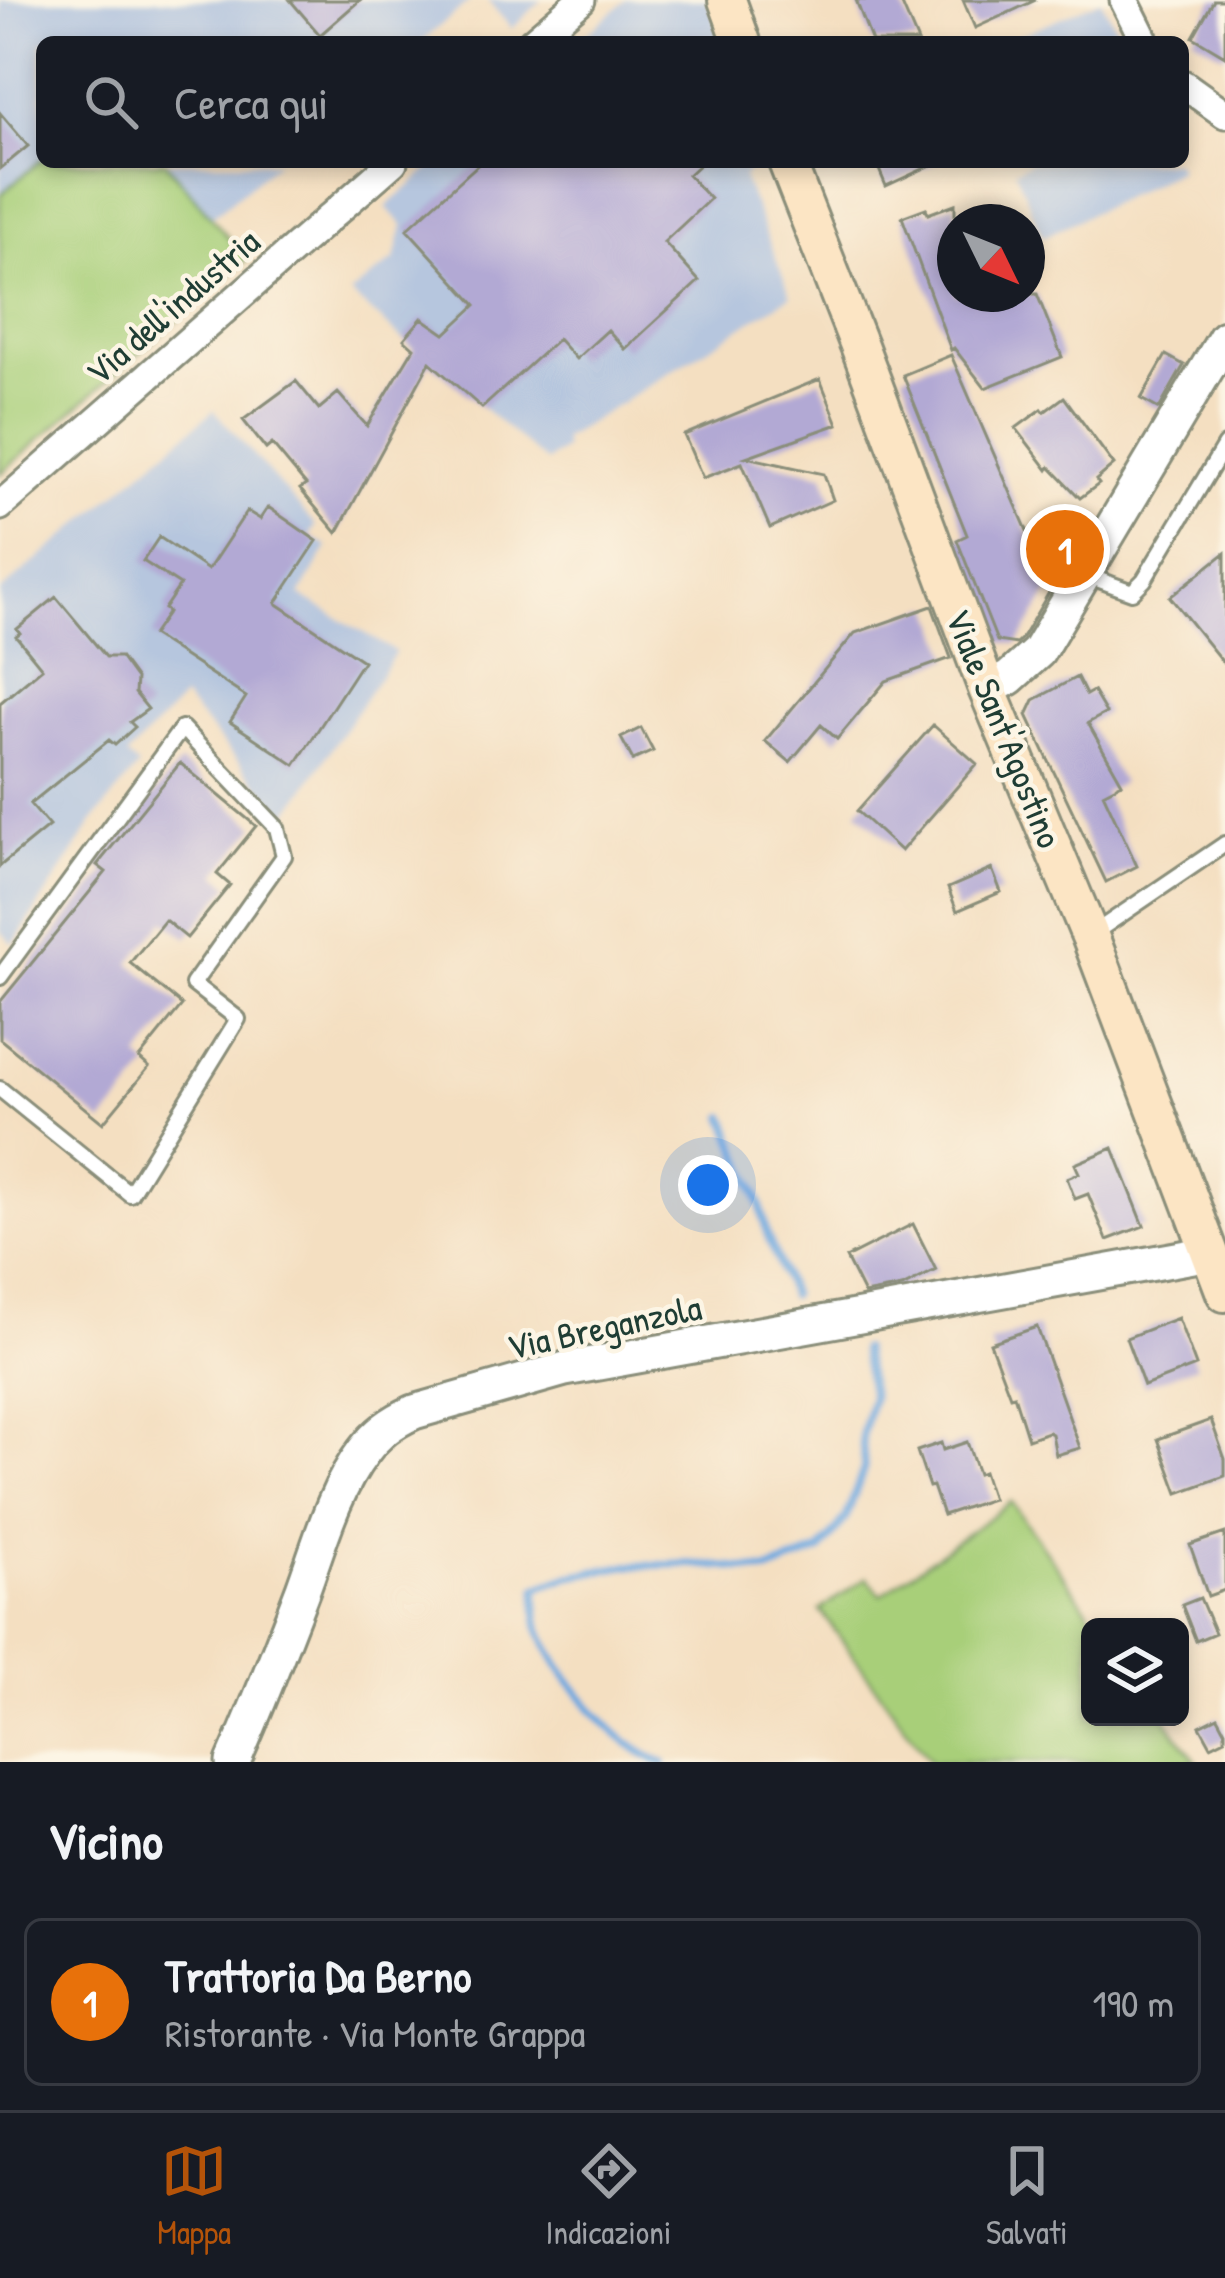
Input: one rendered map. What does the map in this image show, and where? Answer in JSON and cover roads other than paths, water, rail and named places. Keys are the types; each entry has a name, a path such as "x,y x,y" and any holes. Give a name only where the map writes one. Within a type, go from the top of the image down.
{"main road":[{"path":"727,0 740,36"},
{"name":"Viale Sant'Agostino","path":"789,168 987,689 1090,936 1225,1293"}],"street":[{"path":"539,36 581,0"},
{"path":"1124,0 1142,36"},
{"path":"1189,88 1225,114"},
{"name":"Via dell'industria","path":"0,506 386,168"},
{"path":"987,689 1009,678 1038,652 1223,346"},
{"name":"Via Breganzola","path":"232,1762 270,1678 338,1496 360,1456 394,1421 565,1369 1210,1253"}],"lane":[{"path":"1084,574 1132,592 1144,580 1225,446"},
{"path":"0,977 182,728 277,828 284,856 193,984 238,1019 130,1194 0,1089"},
{"path":"1090,936 1225,844"}],"waterway":[{"path":"725,1117 791,1295"},
{"path":"663,1762 626,1742 573,1685 539,1626 537,1588 624,1566 691,1564 767,1571 820,1551 846,1518 864,1468 862,1435 872,1397 862,1349"}],"place":[{"name":"Trattoria Da Berno","path":"1065,549"}]}
